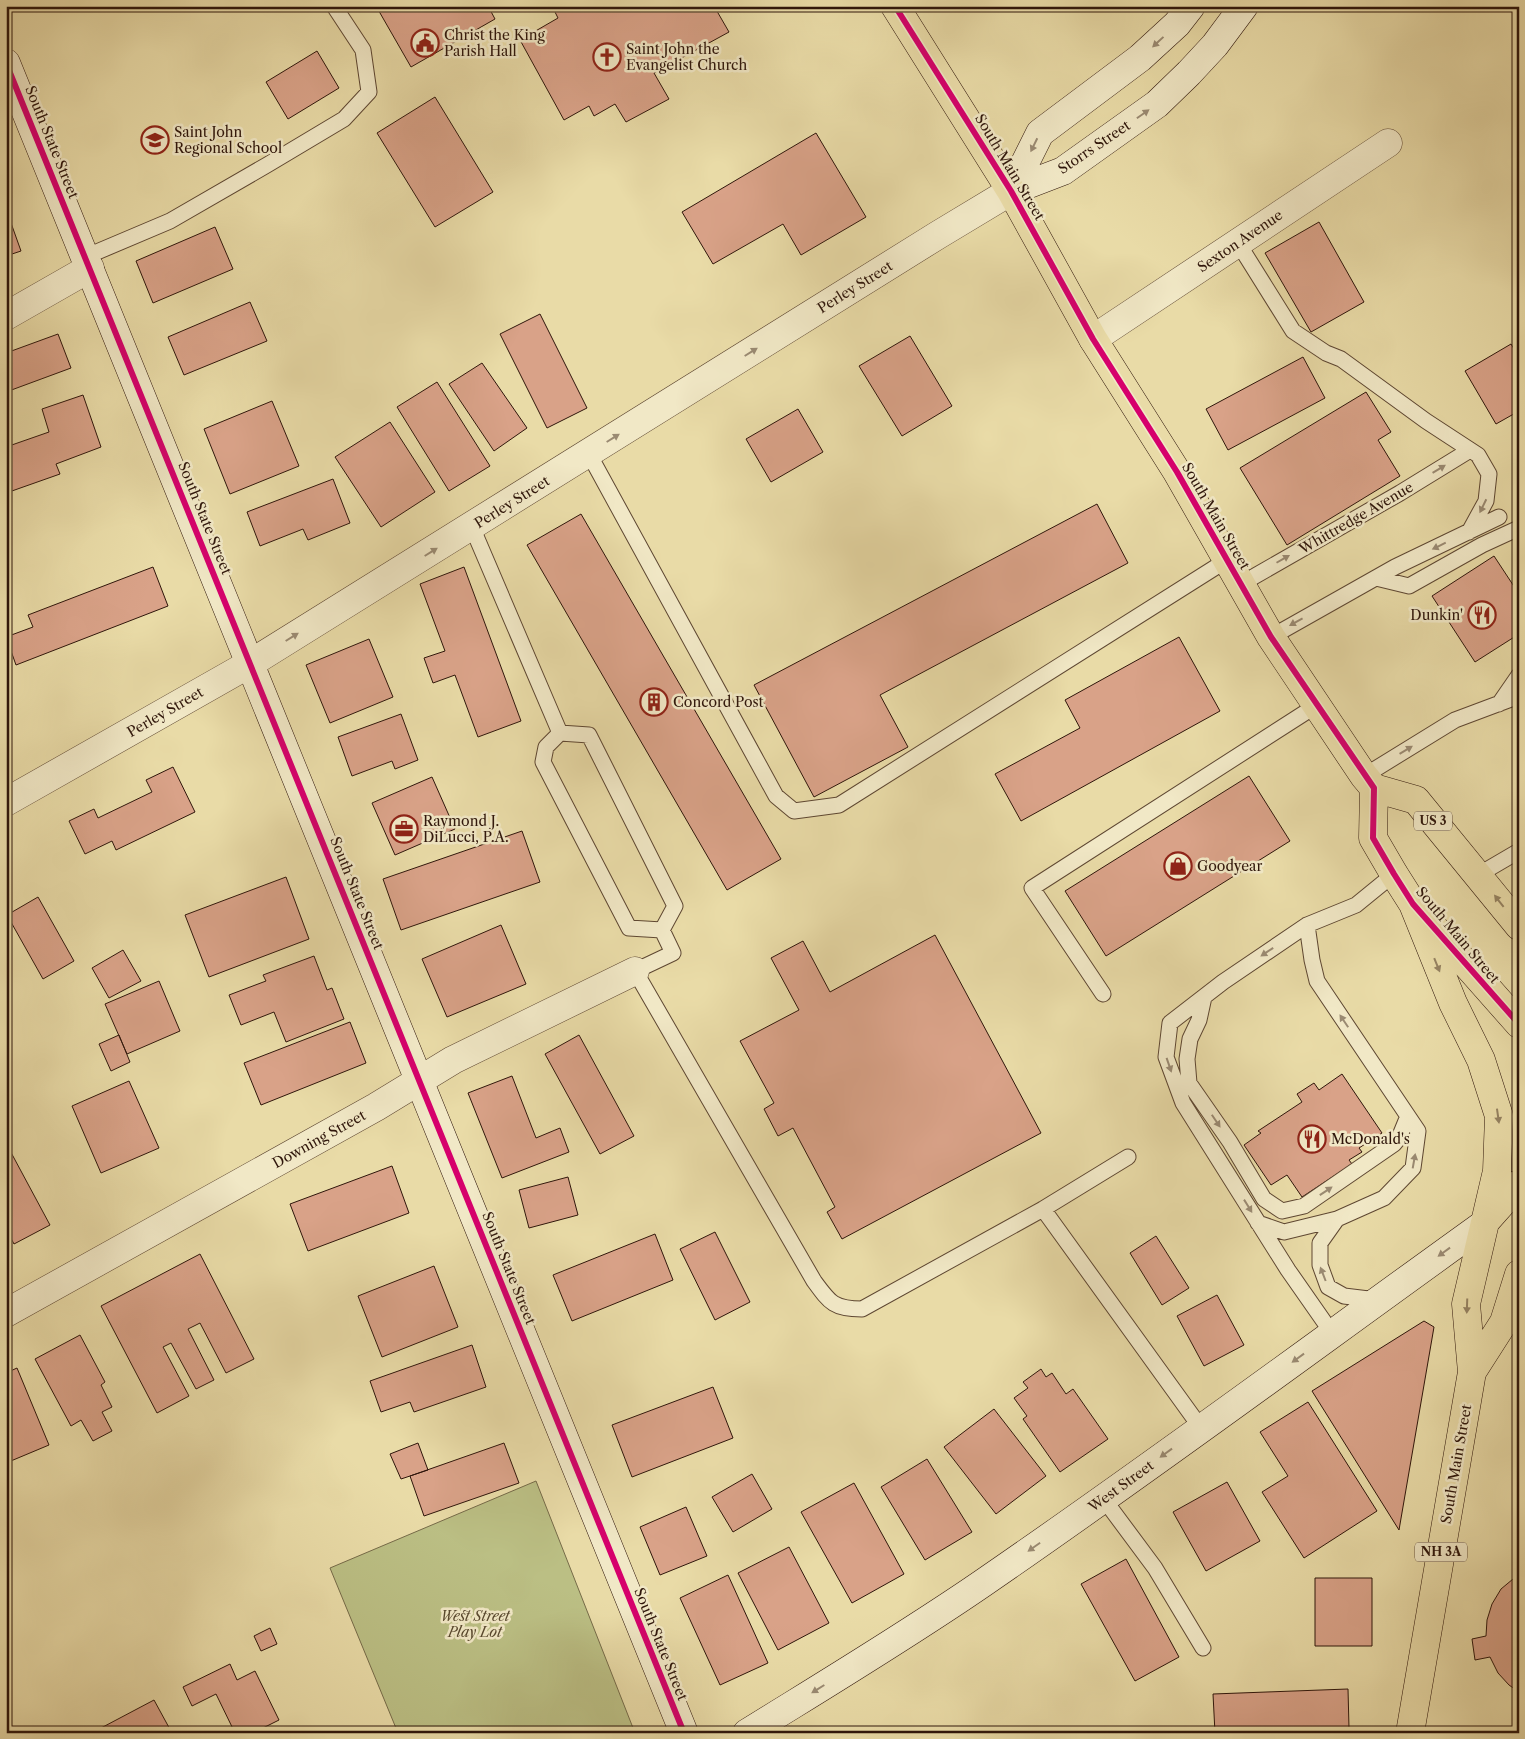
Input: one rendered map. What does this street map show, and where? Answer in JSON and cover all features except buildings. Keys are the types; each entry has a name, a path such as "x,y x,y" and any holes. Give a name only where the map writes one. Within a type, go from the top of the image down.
{"main road":[{"name":"South Main Street","path":"895,6 1011,191 1093,339 1177,472 1271,637 1369,782 1373,838 1394,874 1413,904 1519,1024"},
{"name":"US 3","path":"1369,782 1416,800 1519,926"},
{"path":"1413,904 1453,1003 1481,1060 1499,1116 1497,1171 1484,1224"},
{"name":"South Main Street","path":"1410,1733 1472,1372 1466,1304 1484,1224 1519,1184"},
{"name":"South Main Street","path":"1472,1372 1504,1322 1519,1274"}],"street":[{"path":"1011,191 1040,133 1140,58 1177,24 1191,6"},
{"name":"Storrs Street","path":"1011,191 1063,170 1157,104 1215,45 1244,6"},
{"name":"South State Street","path":"6,63 684,1733"},
{"name":"Sexton Avenue","path":"1093,339 1388,143"},
{"name":"Perley Street","path":"6,802 251,663 1011,191"},
{"path":"6,316 88,262"},
{"name":"Downing Street","path":"6,1313 359,1117 452,1060 635,971"},
{"name":"West Street","path":"747,1733 860,1664 981,1584 1202,1428 1484,1224"}],"lane":[{"path":"88,262 170,221 344,119 369,92 363,50 334,6"},
{"path":"1238,242 1293,331 1326,353 1341,359 1426,421 1478,455 1489,474 1486,501 1468,532"},
{"name":"Whittredge Avenue","path":"1241,584 1400,493 1470,450"},
{"path":"588,454 776,796 794,811 839,805 1227,560"},
{"path":"1271,637 1376,578 1499,517"},
{"path":"472,527 560,733"},
{"path":"1376,578 1409,586 1482,545 1519,528"},
{"path":"1499,704 1519,675"},
{"path":"1369,782 1456,720 1519,696"},
{"path":"1103,994 1032,888 1317,705"},
{"path":"560,733 589,735 675,906 662,930 629,928 543,762 546,747 560,733"},
{"path":"1478,876 1519,851"},
{"path":"1332,1333 1288,1270 1183,1103 1166,1058 1170,1023 1307,925 1356,904 1394,874"},
{"path":"1258,1223 1284,1232 1337,1219 1384,1198 1413,1168 1418,1131 1318,981 1312,960 1307,925"},
{"path":"662,930 673,952 635,971 814,1281 827,1299 844,1309 862,1309 1043,1209 1128,1157"},
{"path":"1204,997 1200,1020 1190,1039 1187,1059 1189,1083 1230,1142 1264,1199 1282,1211 1304,1206 1394,1144 1399,1138 1408,1116"},
{"path":"1043,1209 1202,1428"},
{"path":"1337,1219 1320,1243 1320,1265 1328,1287 1344,1296 1378,1300"},
{"path":"1104,1498 1154,1568 1203,1648"}],"green space":[{"name":"West Street Play Lot","path":"536,1481 635,1733 398,1733 330,1568"}],"cycle path":[{"path":"895,6 1011,191 1093,339 1177,472 1271,637 1374,788 1373,838 1394,874 1413,904 1519,1024"},
{"path":"6,63 684,1733"}],"place":[{"name":"Christ the King Parish Hall","path":"425,43"},
{"name":"Saint John the Evangelist Church","path":"607,57"},
{"name":"Saint John Regional School","path":"155,140"},
{"name":"Dunkin'","path":"1482,615"},
{"name":"Concord Post","path":"654,702"},
{"name":"Raymond J. DiLucci, P.A.","path":"404,829"},
{"name":"Goodyear","path":"1178,866"},
{"name":"McDonald's","path":"1312,1139"}]}
